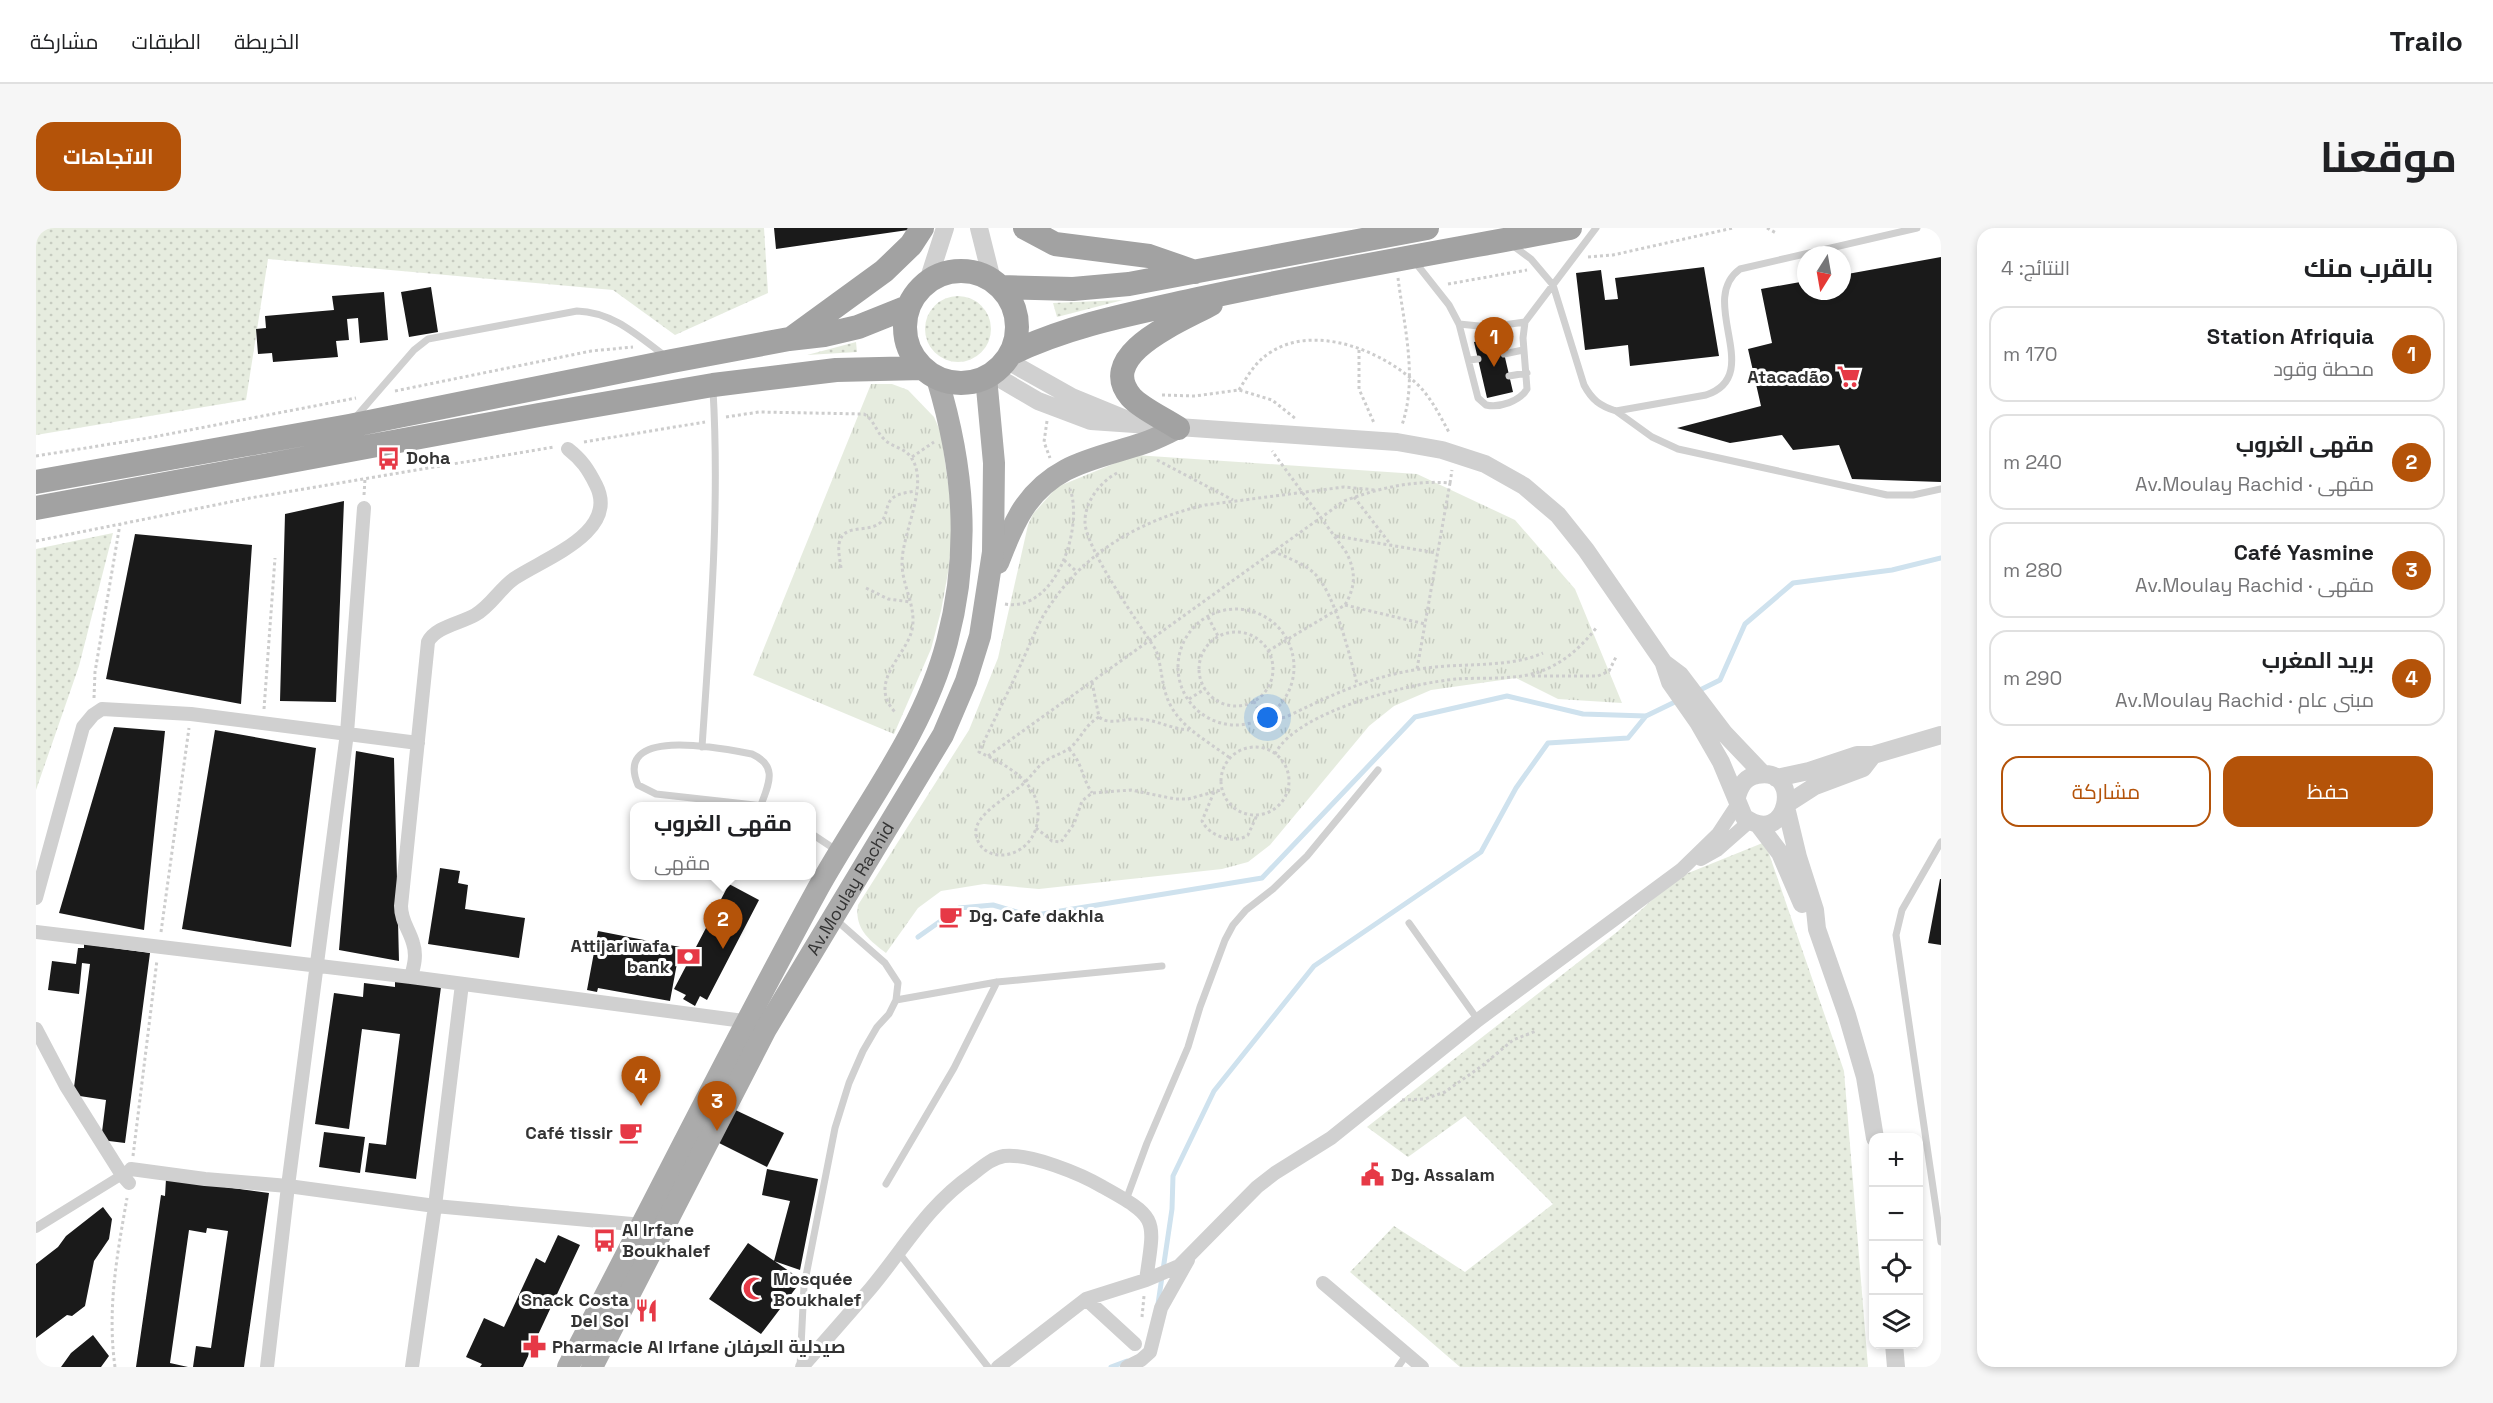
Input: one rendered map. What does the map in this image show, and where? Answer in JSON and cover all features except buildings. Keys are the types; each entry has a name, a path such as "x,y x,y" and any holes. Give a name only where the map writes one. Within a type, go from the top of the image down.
{"highway":[{"path":"789,339 884,271 911,245 922,228"},
{"path":"1025,228 1055,244 1149,256 1195,272"},
{"path":"996,284 1098,288 1129,285 1427,228"},
{"path":"999,366 1017,326 1015,312 1009,298 996,284 977,273 960,271 943,273 928,281 916,292 908,307 904,324 906,340 912,356 930,373 953,383 970,382 999,366 1030,344 1117,317 1234,292 1570,228"},
{"path":"1178,428 1129,394 1123,382 1124,365 1128,356 1139,344 1234,292"},
{"path":"36,482 349,426 789,339 824,335 858,327 908,307"},
{"path":"36,508 713,385 836,370 930,373"}],"main road":[{"name":"Av.Moulay Rachid","path":"568,1367 643,1225 756,1024 832,916 943,735 974,659 990,581 995,492 993,433 999,366"},
{"name":"Av.Moulay Rachid","path":"592,1367 838,851 918,723 929,696 948,640 960,573 961,496 954,438 930,373"},
{"path":"990,581 1023,509 1042,486 1054,476 1083,461 1147,442 1178,428"}],"street":[{"path":"928,281 945,228"},
{"path":"979,228 996,284"},
{"path":"999,366 1020,392 1070,415 1091,421 1389,442 1504,474 1541,499 1558,515 1586,550 1703,718 1785,789 1798,857 1816,914 1817,929 1865,1077 1874,1133"},
{"path":"411,977 415,951 413,941 401,917 401,906 430,639 437,632 477,614 506,585 572,544 595,524 599,517 601,502 598,489 586,464 569,446"},
{"path":"267,1367 288,1186 347,733 363,508"},
{"path":"36,898 83,727 93,715 102,709 190,714 418,743"},
{"path":"1703,718 1744,817 1754,823 1780,853 1808,918 1817,929"},
{"path":"1681,870 1718,834 1737,801 1743,783 1748,778 1809,771 1857,755 1873,755 1941,735"},
{"path":"1007,1364 1086,1299 1171,1271 1257,1187 1331,1138 1478,1020 1681,870 1717,850 1754,823 1776,820 1787,806 1815,786 1863,768 1873,755"},
{"path":"36,932 411,977 756,1024"},
{"path":"412,1367 435,1206 462,984"},
{"path":"36,1029 66,1086 127,1175"},
{"path":"801,1367 899,1253 931,1209 949,1190 993,1160 1004,1156 1017,1156 1072,1172 1139,1208 1152,1226 1149,1279"},
{"path":"36,1228 127,1175 288,1186 435,1206 643,1225"},
{"path":"1127,1367 1150,1352 1161,1308 1192,1252"},
{"path":"1323,1283 1422,1367"},
{"path":"1086,1299 1135,1344"},
{"path":"1894,1349 1896,1367"}],"lane":[{"path":"1404,259 1434,286 1449,305 1459,324 1478,398 1492,406 1518,400 1527,389 1524,350 1526,322 1596,228"},
{"path":"1616,411 1706,395 1718,391 1726,383 1732,372 1732,360 1724,296 1728,280 1740,269 1917,228"},
{"path":"1505,240 1519,249 1553,285 1584,385 1591,398 1602,407 1616,411 1652,437 1692,453 1887,495 1913,495 1941,489"},
{"path":"349,426 420,344 436,336 588,311 618,321 672,361"},
{"path":"1459,324 1489,327 1526,322"},
{"path":"1504,354 1524,350"},
{"path":"1469,360 1478,358"},
{"path":"1509,376 1527,373"},
{"path":"1474,382 1483,381"},
{"path":"702,747 716,532 713,385"},
{"path":"727,802 656,794 644,790 638,785 634,767 645,751 665,744 752,754 763,759 768,765 769,783 764,802"},
{"path":"1126,1200 1147,1143 1188,1047 1200,1007 1225,940 1233,925 1246,910 1273,889 1306,856 1378,770"},
{"path":"816,837 838,851"},
{"path":"1941,842 1902,910 1896,935 1941,1242"},
{"path":"801,1367 804,1286 835,1128 849,1083 863,1051 877,1027 889,1014 896,999 898,983 885,963 832,916"},
{"path":"1409,923 1478,1020"},
{"path":"896,999 997,982 1162,966"},
{"path":"886,1184 954,1068 997,982"},
{"path":"899,1253 988,1367"},
{"path":"1398,1367 1407,1354"}],"path":[{"path":"1574,257 1598,257 1733,228"},
{"path":"1767,228 1776,233"},
{"path":"1389,442 1408,408 1410,378 1404,259"},
{"path":"1434,286 1539,268"},
{"path":"1239,390 1260,360 1282,346 1294,342 1320,340 1359,350 1391,364 1410,378 1427,396 1458,463 1450,483 1417,669"},
{"path":"36,456 148,438 591,351 650,345"},
{"path":"1359,350 1359,389 1389,442"},
{"path":"1158,394 1195,396 1239,390 1281,404 1297,419 1307,435"},
{"path":"36,541 250,498 569,446 759,412 864,414 872,419 883,439 901,448 912,457 916,468 915,506 906,528 902,552 903,577 914,614 912,631 906,645 892,664 887,680 888,705 895,712"},
{"path":"1048,416 1044,442 1048,454 1057,465"},
{"path":"912,457 935,441"},
{"path":"1269,651 1345,605 1352,592 1355,578 1352,564 1335,536 1272,451"},
{"path":"1153,458 1234,501"},
{"path":"1121,471 1102,484 1090,500 1085,515 1085,527 1097,555 1160,660 1168,702 1190,730 1230,758"},
{"path":"1005,604 1023,604 1031,599 1050,583 1064,560 1074,521 1073,500 1068,481"},
{"path":"988,756 1321,516 1354,497 1375,490 1427,481 1450,483"},
{"path":"1099,717 1089,723 1068,749 1043,763 1024,783 982,816 976,827 976,835 984,848 990,852 1016,854 1027,845 1036,828 1036,802 1024,783 1012,770 979,752 1032,637 1050,604 1077,572 1121,537 1162,517 1205,505 1352,487 1375,490"},
{"path":"841,568 839,545 841,537 851,530 867,529 877,525 885,517 889,501 916,491"},
{"path":"1354,497 1391,545"},
{"path":"93,715 95,672 120,524"},
{"path":"1335,536 1437,554"},
{"path":"1274,551 1305,566 1316,575 1326,590 1346,643 1357,684"},
{"path":"263,723 275,558"},
{"path":"1064,560 1077,572"},
{"path":"866,588 888,599 911,602"},
{"path":"1345,605 1425,624"},
{"path":"1266,717 1282,702 1292,683 1294,661 1287,640 1273,622 1252,612 1230,610 1208,617 1192,631 1181,649 1179,670 1183,690 1189,699 1204,715 1224,723 1245,724 1266,717 1286,717 1329,695 1357,684 1417,669 1445,665 1515,662 1543,653"},
{"path":"1208,617 1218,636"},
{"path":"1527,675 1543,671 1569,656 1597,627"},
{"path":"1237,632 1246,634 1263,644 1269,651 1273,670 1272,679 1262,696 1254,701 1245,705 1227,705 1218,702 1205,689 1199,673 1199,664 1205,648 1218,636 1237,632"},
{"path":"1275,754 1283,741 1296,730 1368,698 1392,690 1454,679 1527,675 1598,676 1609,671 1616,657"},
{"path":"1092,682 1099,717"},
{"path":"1189,699 1205,689"},
{"path":"1254,701 1266,717"},
{"path":"1099,717 1109,722 1139,718 1173,728 1190,730"},
{"path":"1251,747 1268,750 1275,754 1286,767 1289,783 1279,805 1273,810 1249,815 1228,804 1221,790 1221,773 1230,758 1251,747"},
{"path":"1068,749 1079,761 1092,793"},
{"path":"1036,828 1052,841 1061,842 1074,824 1082,801 1092,793 1131,790 1175,799 1188,799 1221,790"},
{"path":"1214,792 1202,821 1207,828 1226,839 1237,841 1248,836 1257,815"},
{"path":"1392,1090 1395,1096 1403,1100 1425,1099 1444,1092 1483,1065 1513,1040 1536,1031"},
{"path":"115,1367 111,1317 113,1280 127,1175"},
{"path":"1135,1344 1141,1326 1149,1279"}],"green space":[{"path":"36,228 764,228 768,293 675,335 613,290 268,259 246,400 36,435"},
{"path":"958,296 971,299 981,306 988,316 991,329 988,342 981,352 971,359 958,362 945,359 935,352 928,342 925,329 928,316 935,306 945,299"},
{"path":"1123,300 1057,317 1053,303"},
{"path":"856,342 857,352 807,355"},
{"path":"871,384 892,384 908,390 934,417 941,433 953,518 949,567 931,649 894,734 753,675"},
{"path":"1135,455 1417,474 1515,520 1575,589 1622,703 1558,699 1516,678 1431,690 1394,706 1369,726 1270,845 1248,862 1222,869 1039,889 984,884 941,891 918,908 886,953 864,933 858,920 858,905 969,730 998,658 1028,525 1033,514 1057,487"},
{"path":"113,533 79,666 36,790 36,549"},
{"path":"1765,842 1844,1071 1868,1367 1460,1367 1350,1272 1394,1226 1465,1272 1553,1204 1465,1116 1408,1157 1367,1127 1617,932 1676,878"}],"waterway":[{"path":"1696,692 1720,680 1745,624 1793,583 1892,570 1941,558"},
{"path":"918,937 959,908 993,905 1030,916 1262,878 1415,717 1507,696 1583,714 1646,716 1679,700"},
{"path":"1158,1304 1172,1209 1173,1176 1214,1091 1314,966 1481,852 1516,788 1548,743 1628,738 1646,716"},
{"path":"1111,1367 1127,1361"}],"place":[{"name":"Station Afriquia","path":"1494,367"},
{"name":"Atacadão","path":"1848,377"},
{"name":"Doha","path":"388,458"},
{"name":"Dg. Cafe dakhla","path":"951,916"},
{"name":"مقهى الغروب","path":"723,949"},
{"name":"Attijariwafa bank","path":"688,956"},
{"name":"بريد المغرب","path":"641,1106"},
{"name":"Café Yasmine","path":"717,1131"},
{"name":"Café tissir","path":"631,1133"},
{"name":"Dg. Assalam","path":"1373,1175"},
{"name":"Al Irfane Boukhalef","path":"604,1240"},
{"name":"Mosquée Boukhalef","path":"755,1289"},
{"name":"Snack Costa Del Sol","path":"647,1310"},
{"name":"Pharmacie Al Irfane صيدلية العرفان","path":"534,1347"}]}
